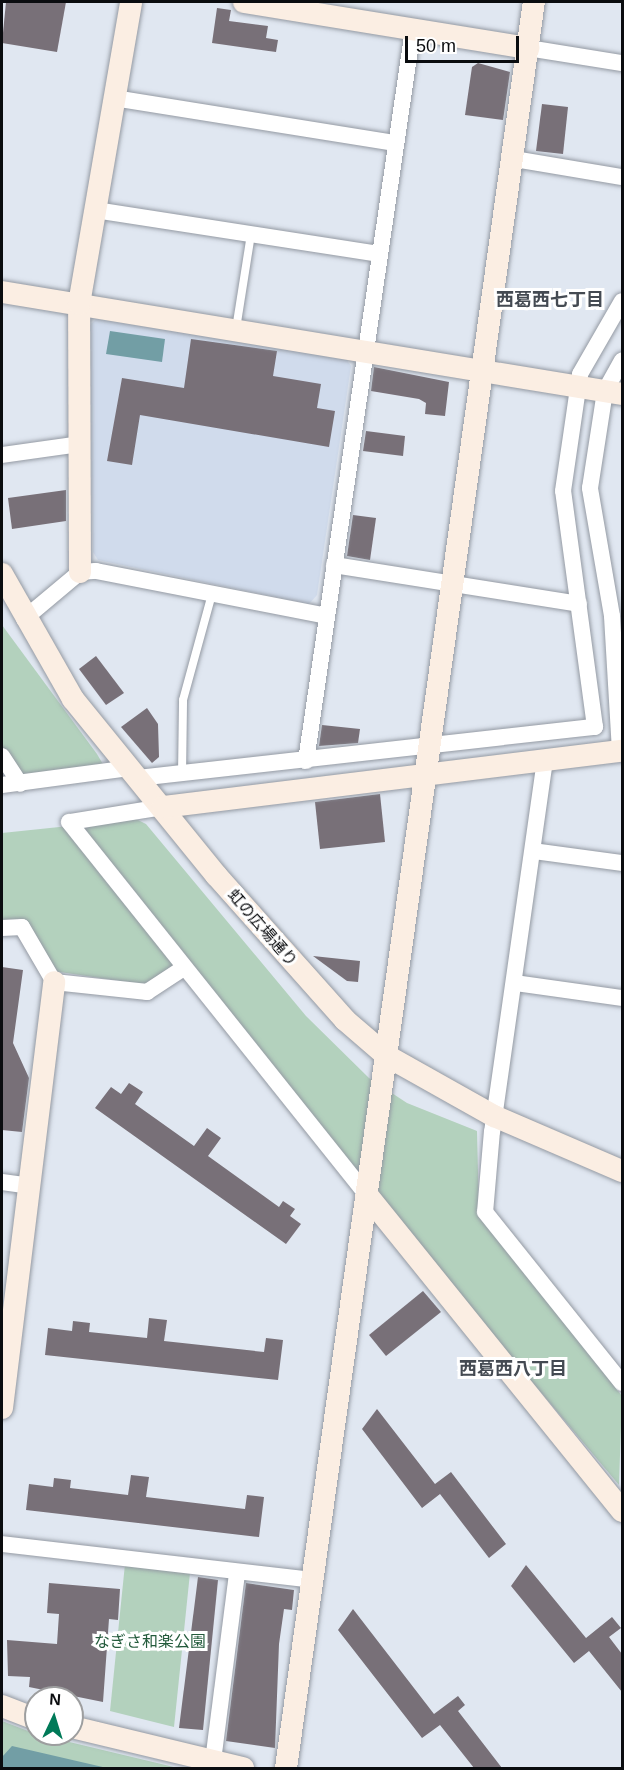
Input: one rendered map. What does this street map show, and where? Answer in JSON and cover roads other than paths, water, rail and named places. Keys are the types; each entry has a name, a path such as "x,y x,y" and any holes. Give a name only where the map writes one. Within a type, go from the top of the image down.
{"street":[{"path":"80,572 80,304 131,2"},
{"path":"244,2 282,5 622,63"},
{"path":"286,1768 429,746 514,159 534,2"},
{"path":"306,761 413,29"},
{"path":"114,98 395,143"},
{"path":"514,159 622,177"},
{"path":"95,210 379,255"},
{"path":"2,292 484,369 614,393"},
{"path":"2,785 133,773 182,775 595,727 563,491 580,374 622,301"},
{"path":"622,360 590,488 617,617 621,751 426,773 163,807 69,822 182,969 622,1507"},
{"path":"2,455 80,444"},
{"path":"334,565 579,604"},
{"path":"24,619 80,572 327,616"},
{"name":"虹の広場通り","path":"2,574 24,619 74,699 133,773 325,1001 387,1056 494,1116 622,1171"},
{"path":"2,756 20,784"},
{"path":"546,760 494,1116 485,1212 622,1383"},
{"path":"533,851 622,863"},
{"path":"2,928 22,927 54,982 2,1408"},
{"path":"54,982 147,992 182,969"},
{"path":"515,983 622,998"},
{"path":"2,1182 31,1185"},
{"path":"2,1544 313,1580"},
{"path":"213,1761 237,1573"},
{"path":"2,1706 24,1714"},
{"path":"84,1730 243,1768"}],"lane":[{"path":"236,329 251,234"},
{"path":"182,775 183,700 212,594"}],"district":[{"name":"西葛西七丁目","path":"550,300"},
{"name":"西葛西八丁目","path":"513,1369"}],"park label":[{"name":"なぎさ和楽公園","path":"150,1642"}]}
